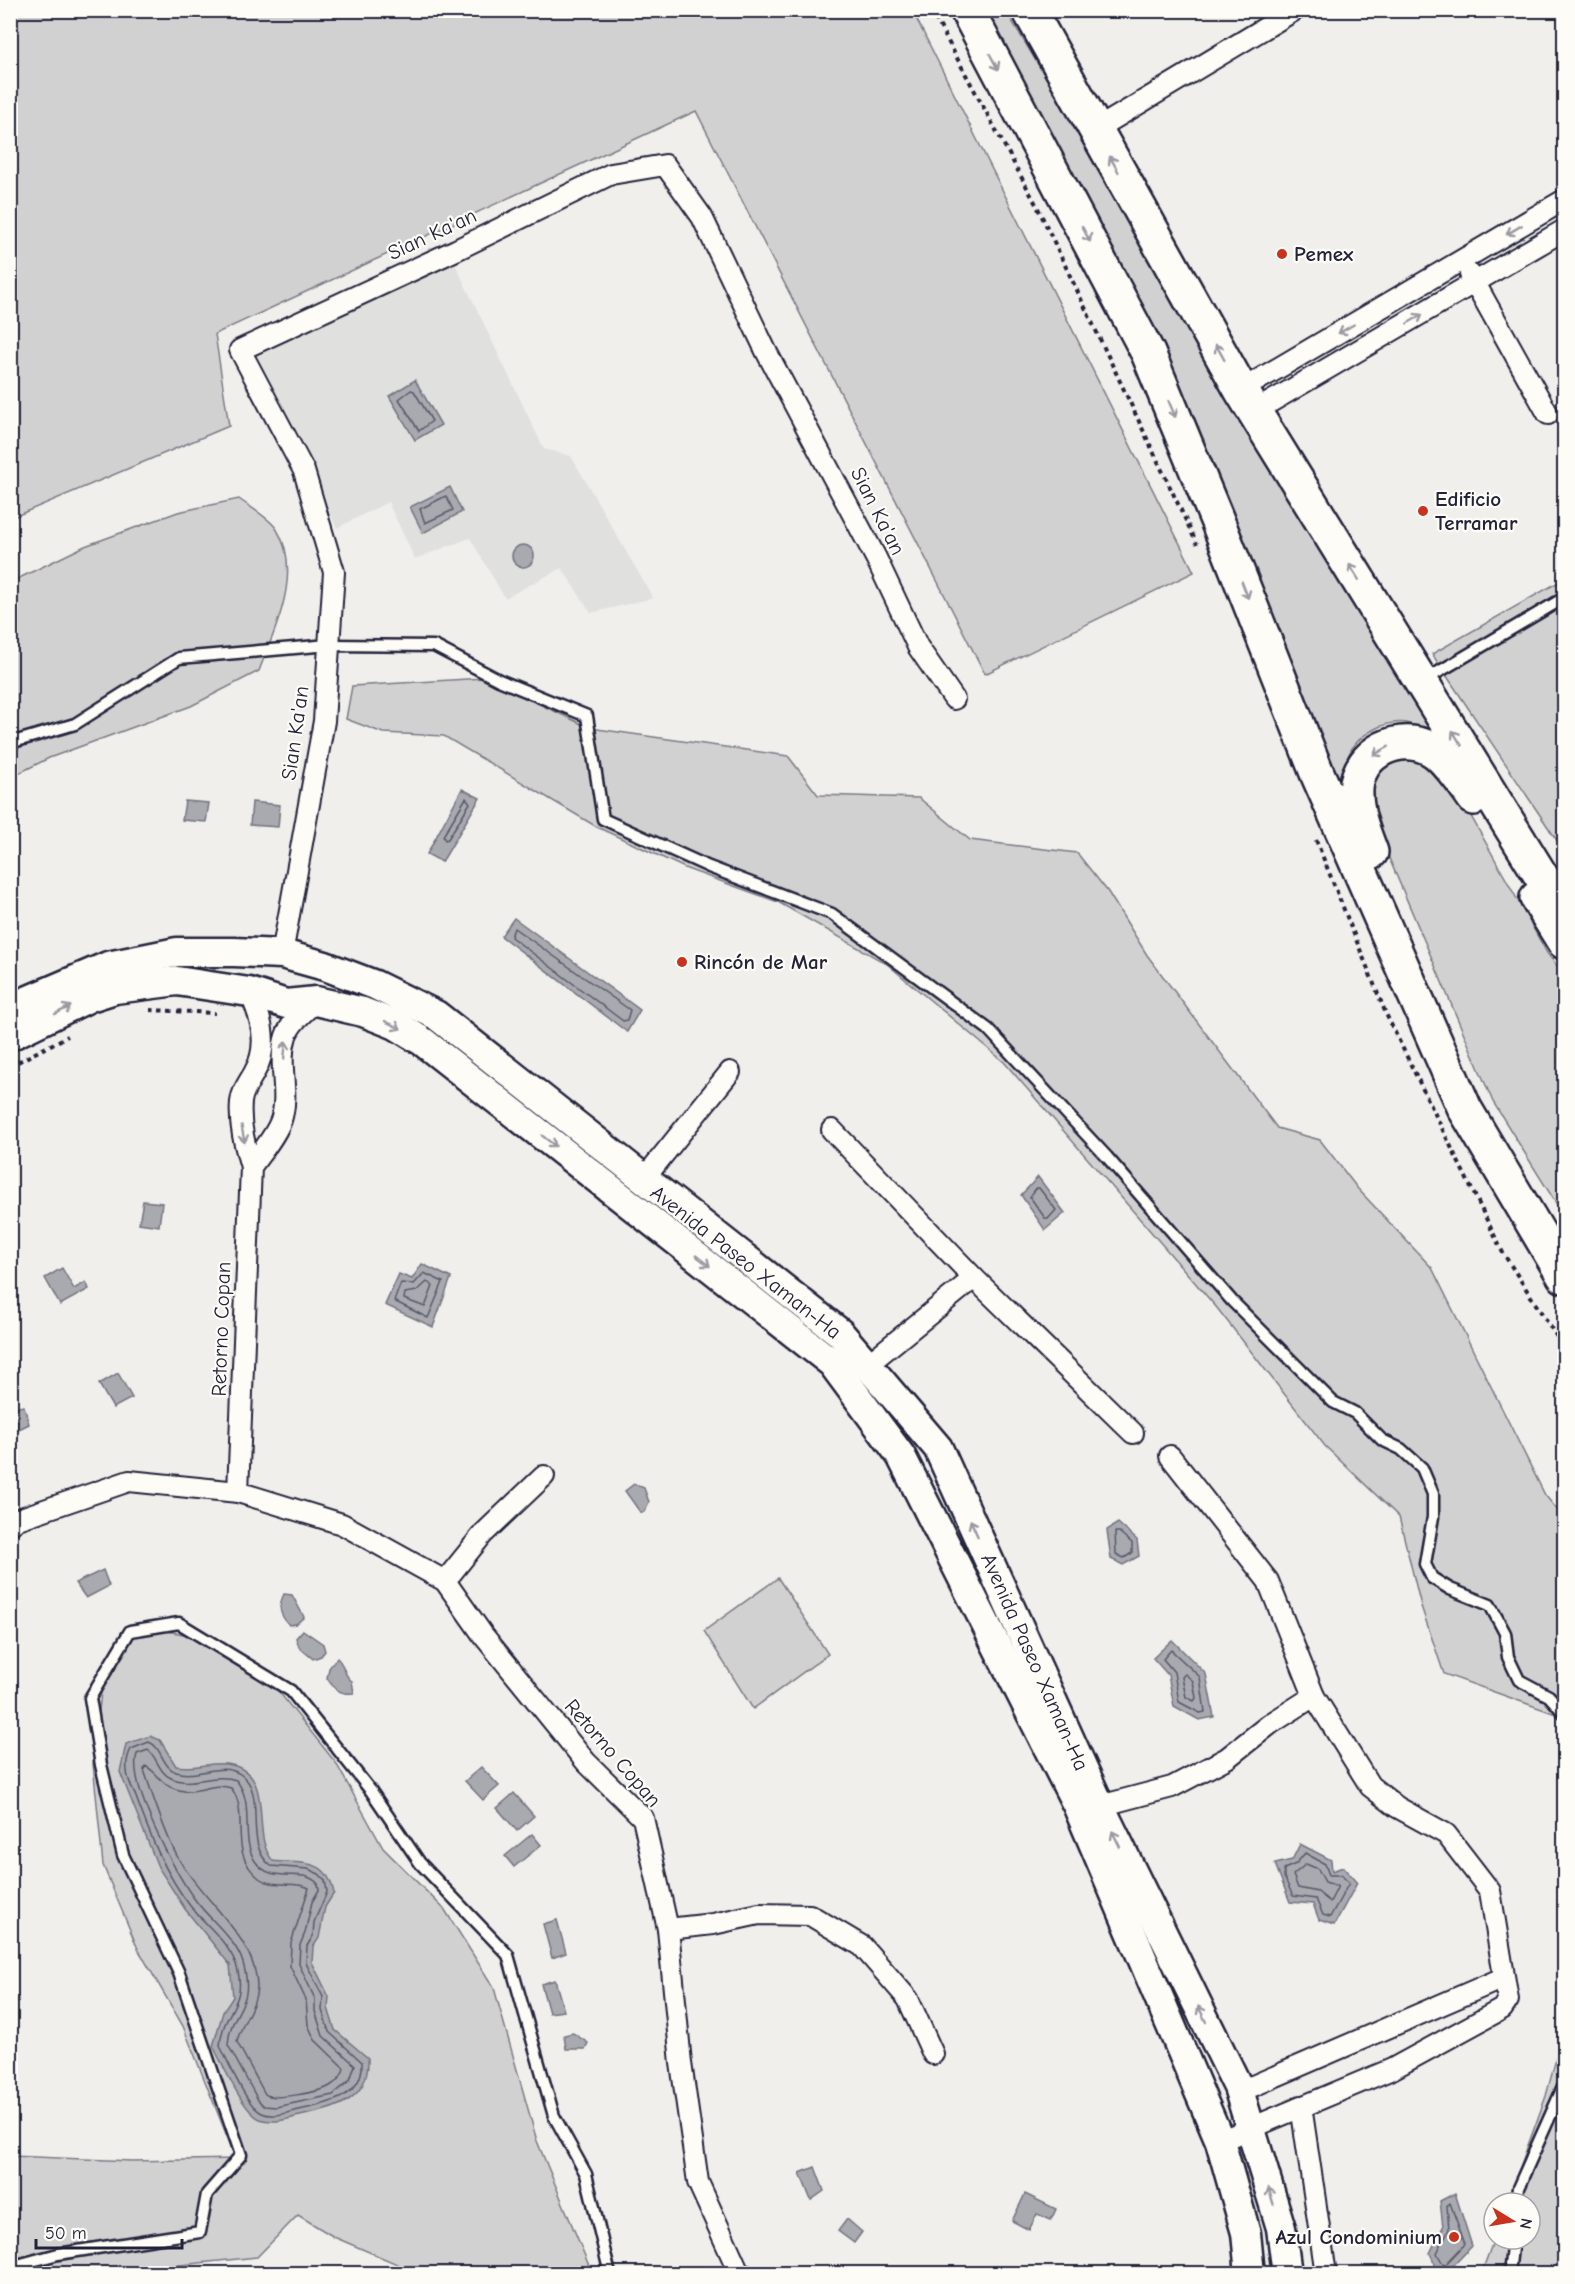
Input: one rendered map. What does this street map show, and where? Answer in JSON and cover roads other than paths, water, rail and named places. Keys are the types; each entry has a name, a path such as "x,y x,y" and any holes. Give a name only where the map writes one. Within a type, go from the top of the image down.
{"highway":[{"path":"967,10 1148,353 1317,773 1415,1000 1465,1109 1522,1209 1564,1276"},
{"path":"1029,10 1248,400 1564,913"},
{"path":"1415,1000 1412,961 1358,818 1356,788 1361,771 1364,763 1380,749 1407,740 1433,750 1467,787 1564,942"},
{"path":"1522,1209 1564,1247"}],"main road":[{"name":"Avenida Paseo Xaman-Ha","path":"10,1008 108,966 177,952 282,954 325,966 375,985 436,1015 840,1333 938,1448 1100,1806 1238,2087 1281,2228 1287,2274"},
{"path":"177,952 177,981"},
{"name":"Avenida Paseo Xaman-Ha","path":"10,1036 90,997 115,988 177,981 255,1004 316,1001 363,1011 396,1025 422,1041 832,1363 901,1456 1077,1805 1220,2141 1246,2233 1250,2274"},
{"path":"363,1011 375,985"},
{"path":"772,1316 792,1296"},
{"path":"912,1478 943,1460"}],"street":[{"path":"1095,130 1295,10"},
{"name":"Sian Ka'an","path":"282,954 324,721 334,572 304,471 240,350 456,250 611,174 665,165 702,218 766,351 876,558 918,647 954,699"},
{"path":"1248,400 1463,261 1564,200"},
{"path":"1248,400 1475,284 1564,230"},
{"path":"1463,261 1548,414"},
{"path":"251,1167 281,1121 285,1089 283,1054 286,1036 296,1021 316,1001"},
{"name":"Retorno Copan","path":"238,1492 251,1167 242,1135 241,1100 261,1055 263,1035 255,1004"},
{"path":"643,1180 730,1072"},
{"path":"832,1130 974,1278 1133,1433"},
{"path":"867,1365 974,1278"},
{"path":"1170,1456 1268,1581 1314,1696 1370,1786 1397,1807 1446,1834 1490,1891 1508,2000 1502,2009 1392,2069 1220,2141"},
{"path":"445,1581 483,1534 544,1476"},
{"name":"Retorno Copan","path":"10,1525 18,1518 129,1481 238,1492 342,1524 445,1581 483,1635 586,1762 643,1818 668,1929 681,2063 698,2182 738,2270 742,2274"},
{"path":"1100,1806 1172,1787 1227,1758 1270,1724 1314,1696"},
{"path":"668,1929 713,1924 759,1914 810,1915 862,1946 908,1999 933,2054"},
{"path":"1238,2087 1253,2086 1503,1978"},
{"path":"1301,2106 1326,2274"}],"lane":[{"path":"1422,682 1564,598"},
{"path":"10,743 75,724 179,658 329,645 434,646 499,680 587,716 603,819 709,867 832,914 988,1029 1107,1157 1232,1301 1333,1402 1356,1413 1382,1440 1401,1449 1422,1468 1433,1494 1433,1517 1425,1564 1432,1578 1450,1589 1490,1605 1505,1633 1508,1657 1519,1680 1549,1696 1564,1713"},
{"path":"10,2267 58,2254 200,2232 207,2194 241,2155 179,1973 123,1855 101,1765 90,1698 130,1631 179,1623 291,1691 371,1791 420,1863 508,1955 554,2115 586,2174 610,2274"},
{"path":"1518,2191 1564,2085"},
{"path":"1509,2274 1511,2251"}],"water":[{"path":"415,380 441,425 415,440 389,396"},
{"path":"450,487 462,512 423,533 410,507"},
{"path":"523,545 531,548 534,556 531,564 523,567 515,564 512,556 515,548"},
{"path":"462,789 480,798 442,862 427,854"},
{"path":"185,801 209,803 206,822 182,820"},
{"path":"252,802 280,805 278,827 250,825"},
{"path":"514,918 640,1010 627,1032 501,936"},
{"path":"1038,1177 1065,1213 1045,1230 1021,1195"},
{"path":"143,1201 162,1203 159,1226 139,1223"},
{"path":"422,1264 451,1278 433,1327 385,1305 399,1274 412,1279"},
{"path":"62,1268 74,1289 86,1282 89,1289 60,1305 45,1278"},
{"path":"118,1373 132,1398 113,1408 99,1384"},
{"path":"24,1406 29,1424 11,1433 11,1408"},
{"path":"634,1484 644,1488 649,1502 644,1512 640,1512 625,1491"},
{"path":"1118,1523 1137,1540 1139,1556 1123,1565 1111,1559 1107,1530"},
{"path":"103,1570 109,1586 86,1598 75,1583"},
{"path":"284,1594 292,1595 304,1617 296,1624 289,1625 281,1614 280,1607"},
{"path":"303,1630 323,1644 325,1651 321,1656 313,1659 299,1647 296,1638"},
{"path":"1172,1640 1206,1674 1214,1717 1199,1720 1174,1706 1168,1675 1153,1658"},
{"path":"337,1658 352,1681 354,1693 338,1690 327,1678 329,1668"},
{"path":"150,1736 160,1740 176,1766 225,1764 246,1771 254,1781 258,1794 266,1850 273,1861 312,1865 325,1873 330,1881 334,1893 325,1907 319,1938 313,1947 312,1962 329,1997 328,2008 335,2030 368,2058 367,2073 363,2084 348,2100 337,2106 285,2120 260,2119 253,2115 247,2107 213,2046 223,2012 233,1997 230,1965 185,1909 158,1867 120,1772 126,1744"},
{"path":"481,1767 499,1786 483,1800 465,1781"},
{"path":"514,1793 534,1816 517,1831 497,1808"},
{"path":"532,1834 541,1845 514,1867 505,1856"},
{"path":"1300,1844 1331,1860 1332,1871 1343,1867 1357,1883 1334,1925 1319,1920 1313,1904 1290,1902 1275,1864 1292,1860"},
{"path":"557,1920 566,1953 552,1958 543,1924"},
{"path":"555,1980 564,2011 549,2013 541,1984"},
{"path":"573,2033 588,2043 585,2049 566,2049 564,2035"},
{"path":"815,2167 824,2191 811,2200 800,2173"},
{"name":"Azul Condominium","path":"1455,2193 1472,2246 1446,2273 1439,2273 1430,2253 1443,2227 1440,2201"},
{"path":"1025,2194 1056,2209 1051,2220 1037,2214 1029,2230 1012,2221"},
{"path":"847,2219 862,2232 854,2243 838,2231"}],"place":[{"name":"Pemex","path":"1282,254"},
{"name":"Edificio Terramar","path":"1423,511"},
{"name":"Rincón de Mar","path":"682,962"},
{"name":"Azul Condominium","path":"1454,2237"}]}
